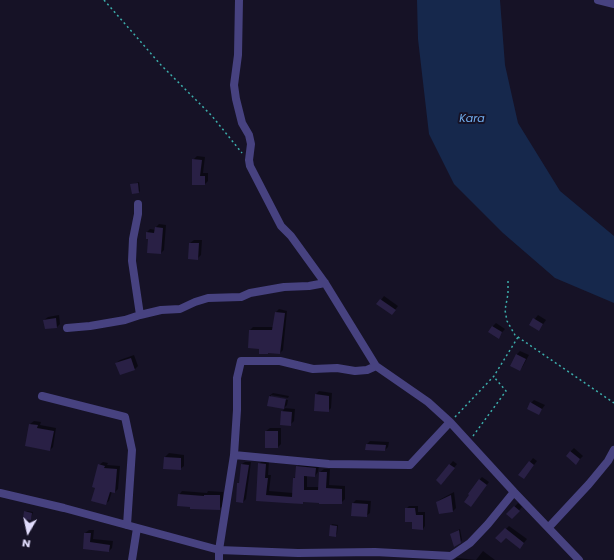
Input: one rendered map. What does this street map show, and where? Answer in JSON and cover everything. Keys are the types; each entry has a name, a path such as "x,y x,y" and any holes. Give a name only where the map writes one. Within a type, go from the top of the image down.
{"street":[{"path":"239,0 238,55 234,85 239,112 251,144 249,160 253,173 281,226 291,236 325,283 376,366 428,402 450,422 514,492 549,527 576,559"},
{"path":"598,0 614,4"},
{"path":"138,204 138,214 133,239 132,261 140,315"},
{"path":"67,328 126,320 161,310 180,309 208,298 241,297 284,287 309,286 325,283"},
{"path":"219,560 219,550 234,455 237,410 237,378 241,361 280,361 313,369 337,368 355,371 367,370 376,366"},
{"path":"42,396 125,417 132,450 127,525"},
{"path":"234,455 329,464 410,465 450,422"},
{"path":"549,527 589,484 608,461 614,450"},
{"path":"0,494 64,508 219,550 375,556 451,556 470,543 488,524 514,492"},
{"path":"132,560 137,528"}],"path":[{"path":"104,0 161,65 212,116 249,160"},
{"path":"508,281 508,294 505,310 507,322 511,329 518,337 614,403"},
{"path":"450,422 494,376 518,337"},
{"path":"468,443 506,391 494,376"}],"water":[{"name":"Kara","path":"417,0 500,0 505,65 518,123 560,191 614,236 614,303 555,278 503,233 454,184 429,134 418,39"}],"building":[{"path":"192,159 202,160 200,176 205,176 205,185 192,185"},
{"path":"138,183 139,193 132,194 130,184"},
{"path":"155,227 163,228 161,254 147,253 148,239 146,239 146,232 154,233"},
{"path":"189,243 199,243 198,260 188,259"},
{"path":"380,299 396,310 392,315 376,304"},
{"path":"275,312 285,313 280,354 259,354 259,349 248,348 249,330 272,330"},
{"path":"56,318 57,328 45,329 43,320"},
{"path":"533,318 543,324 539,331 529,325"},
{"path":"492,326 502,332 499,339 488,332"},
{"path":"516,354 526,359 520,371 510,366"},
{"path":"131,358 135,370 120,375 115,363"},
{"path":"315,394 329,396 329,412 314,411"},
{"path":"269,396 286,399 284,409 267,406"},
{"path":"530,402 542,409 539,415 527,409"},
{"path":"281,411 292,412 291,426 280,425"},
{"path":"29,424 38,425 37,428 54,431 50,451 25,446"},
{"path":"265,431 278,431 278,448 265,448"},
{"path":"366,444 386,445 385,451 365,450"},
{"path":"570,451 580,459 576,465 566,456"},
{"path":"164,457 181,458 181,470 163,469"},
{"path":"529,461 534,465 524,479 518,475"},
{"path":"258,463 266,464 265,478 268,478 266,495 292,497 293,478 295,478 296,466 316,468 315,477 304,476 304,490 318,490 319,472 327,472 326,488 342,489 342,504 303,502 303,504 256,501"},
{"path":"98,464 105,466 104,468 117,469 115,493 110,492 106,505 91,501 95,488 92,487"},
{"path":"241,464 249,465 243,503 236,502 237,483 239,483"},
{"path":"449,464 455,468 441,485 436,480"},
{"path":"479,479 487,485 471,507 464,502"},
{"path":"178,494 204,496 220,495 220,510 190,509 190,507 177,506"},
{"path":"451,495 453,512 439,514 436,502"},
{"path":"352,503 368,504 367,517 351,516"},
{"path":"514,506 520,511 512,519 506,514"},
{"path":"405,508 415,508 416,515 423,515 423,530 412,529 412,522 405,522"},
{"path":"24,511 32,513 31,520 23,519"},
{"path":"330,525 337,526 336,537 329,536"},
{"path":"505,528 524,543 520,549 506,538 501,543 495,538"},
{"path":"459,530 461,543 454,547 450,534"},
{"path":"84,533 91,533 90,542 110,545 109,552 83,549"}]}
